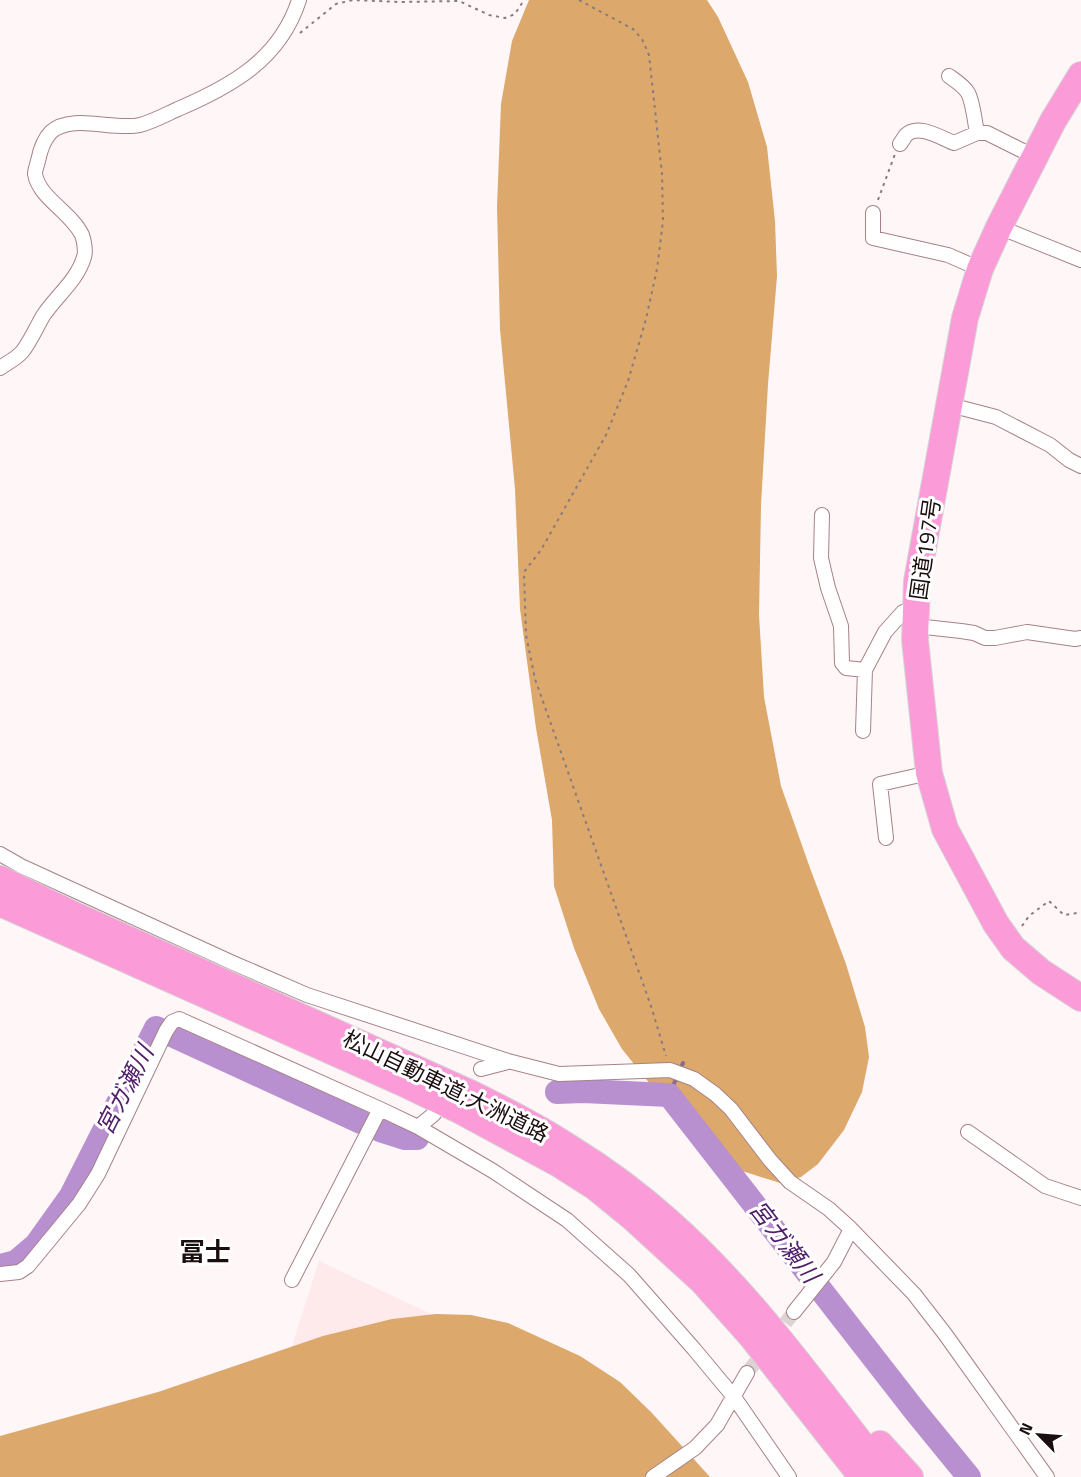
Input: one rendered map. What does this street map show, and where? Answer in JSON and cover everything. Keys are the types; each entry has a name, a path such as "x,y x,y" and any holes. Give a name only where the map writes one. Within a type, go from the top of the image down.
{"highway":[{"name":"国道197号","path":"1081,75 1053,121 999,227 980,269 965,318 917,582 915,640 929,773 945,828 996,924 1013,948 1041,972 1081,998"},
{"name":"松山自動車道;大洲道路","path":"0,879 70,913 470,1093 569,1147 606,1172 669,1222 717,1268 798,1362 887,1477"},
{"name":"松山自動車道;大洲道路","path":"0,903 462,1111 559,1164 595,1187 656,1238 703,1282 752,1337 862,1477"},
{"path":"656,1238 781,1395 841,1477"},
{"path":"717,1268 769,1318 910,1477"}],"street":[{"path":"0,368 21,353 44,314 75,276 85,255 82,235 68,215 40,189 35,173 40,151 51,132 74,122 111,126 140,125 196,101 238,78 262,60 277,44 299,0"},
{"path":"949,76 968,92 977,134"},
{"path":"900,144 907,134 914,130 954,143 977,134 987,133 1035,157"},
{"path":"873,213 873,238 948,255 980,269"},
{"path":"999,227 1081,260"},
{"path":"950,405 996,417 1050,445 1081,466"},
{"path":"822,515 821,558 841,626 842,663 846,669 865,670"},
{"path":"864,731 865,670 885,632 903,612 985,638 1028,632 1081,638"},
{"path":"886,838 880,784 929,773"},
{"path":"0,854 21,866 212,954 308,995 508,1061 560,1074 670,1070 694,1079 731,1109 790,1182 829,1209 914,1294 1047,1477"},
{"path":"0,1274 19,1272 28,1266 79,1204 98,1174 166,1030 171,1022 179,1019 418,1127 493,1171 567,1220 629,1275 694,1349 734,1397 789,1477"},
{"path":"481,1069 508,1061"},
{"path":"292,1280 380,1109"},
{"path":"418,1127 434,1114"},
{"path":"968,1132 1045,1186 1081,1198"},
{"path":"794,1312 834,1262 851,1229"},
{"path":"653,1477 695,1448 717,1425 747,1373"}],"path":[{"path":"277,44 302,32 336,4 353,0 459,1 489,15 505,18 515,14 524,0"},
{"path":"579,0 633,29 642,39 649,55 662,174 663,221 657,269 646,319 628,381 606,435 546,540 524,572 526,635 535,679 651,1006 670,1070"},
{"path":"873,213 900,144"},
{"path":"1009,942 1029,916 1049,901 1064,915 1081,912"}],"shaded area":[{"path":"529,0 707,0 718,17 748,82 767,147 775,221 777,276 761,505 759,615 764,697 781,786 846,964 865,1027 869,1057 862,1092 844,1130 818,1164 801,1177 780,1183 736,1169 698,1140 622,1049 599,1009 574,948 554,886 552,820 536,728 520,609 515,489 500,329 497,207 501,104 512,41"},
{"path":"319,1261 488,1341 288,1359"},
{"path":"436,1314 471,1315 508,1323 580,1356 620,1382 651,1412 710,1477 0,1477 0,1436 158,1392 323,1336 392,1319"}],"waterway":[{"name":"宮ガ瀬川","path":"0,1266 16,1262 36,1245 71,1196 156,1028 361,1122"},
{"path":"669,1095 683,1063"},
{"name":"宮ガ瀬川","path":"557,1092 669,1095 969,1477"},
{"name":"宮ガ瀬川","path":"380,1130 405,1138 417,1138"}],"tunnel":[{"path":"747,1373 794,1312"}],"district":[{"name":"冨士","path":"205,1252"}]}
